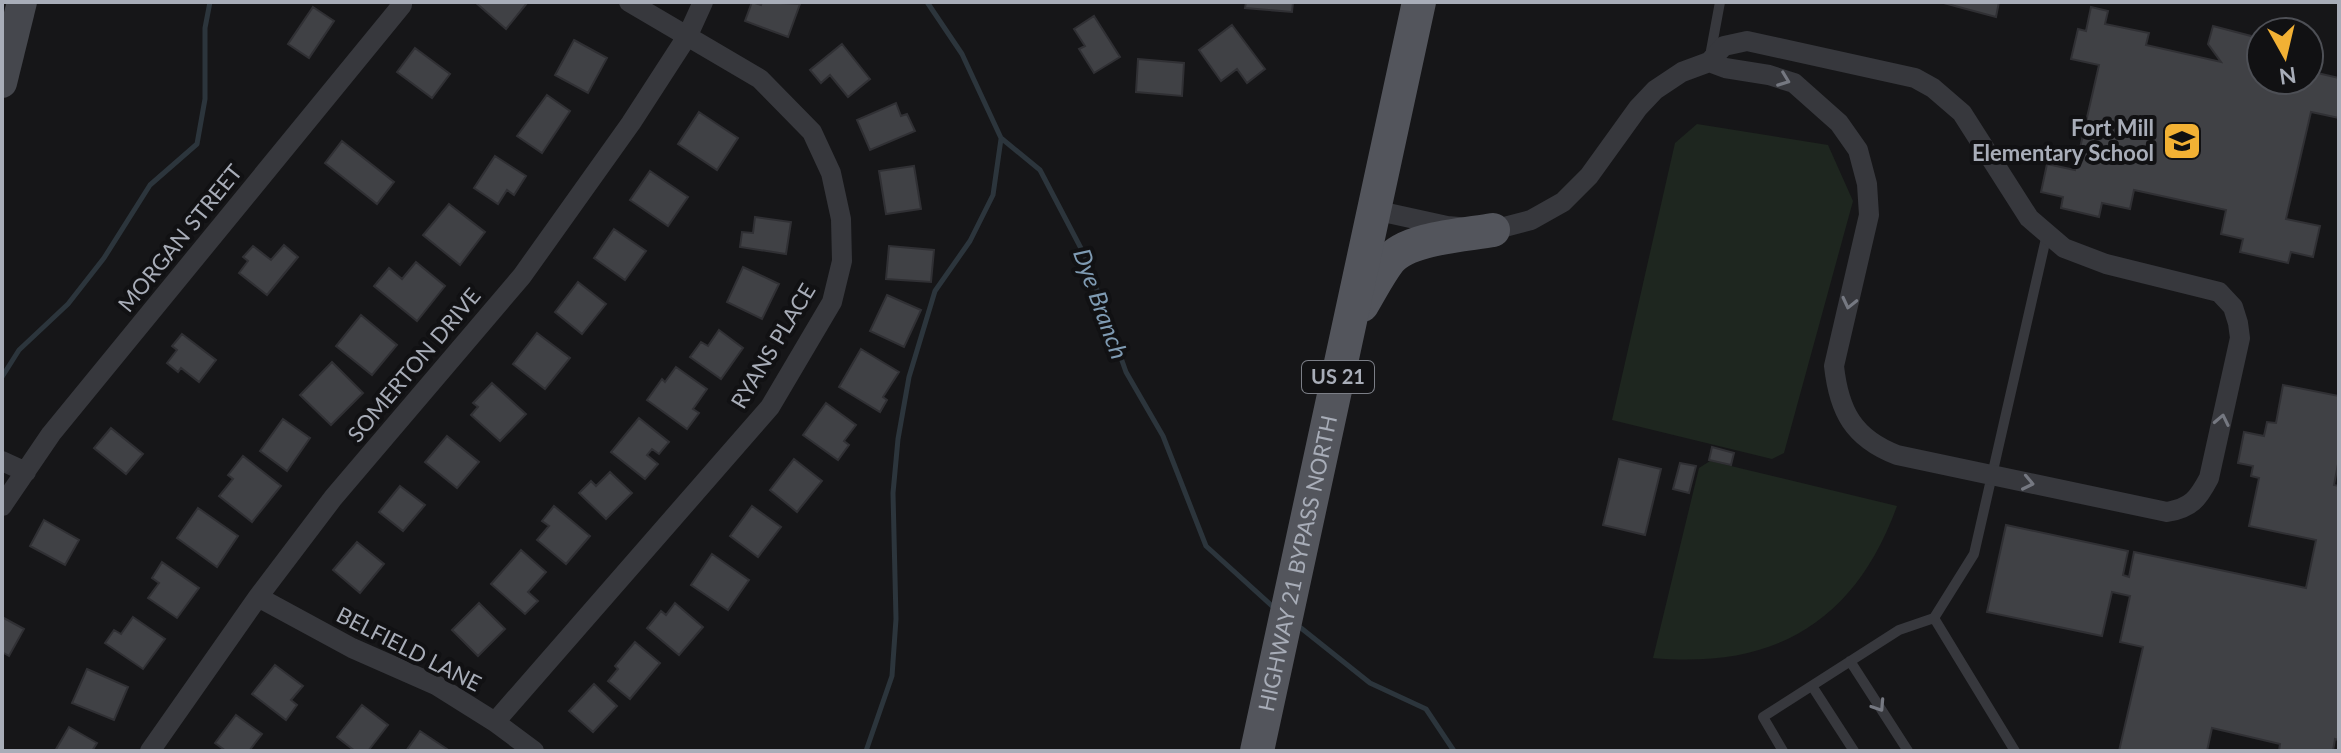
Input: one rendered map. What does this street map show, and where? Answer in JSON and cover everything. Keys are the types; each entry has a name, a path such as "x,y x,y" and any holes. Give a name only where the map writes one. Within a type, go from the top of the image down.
{"main road":[{"name":"HIGHWAY 21 BYPASS NORTH","path":"1257,751 1419,2"},
{"path":"1349,325 1391,258 1402,250 1493,230"}],"street":[{"path":"2,83 22,2"},
{"name":"RYANS PLACE","path":"495,722 770,407 832,302 842,261 841,219 831,173 812,132 760,79 629,2"},
{"name":"SOMERTON DRIVE","path":"150,751 258,597 333,498 522,276 631,123 688,35 703,2"},
{"name":"MORGAN STREET","path":"2,506 51,434 402,5"},
{"path":"1374,210 1447,226 1493,230 1531,220 1563,202 1589,176 1638,108 1655,90 1682,72 1709,62 1724,46 1747,41 1915,78 1933,88 1962,113 2029,218 2064,248 2084,258 2219,292 2233,307 2240,338 2209,478 2200,496 2183,509 2167,512 1897,455 1877,447 1856,431 1837,389 1834,366 1869,215 1867,184 1858,150 1839,123 1794,83 1709,62"},
{"path":"2,461 26,472"},
{"name":"BELFIELD LANE","path":"258,597 352,648 436,685 534,751"}],"lane":[{"path":"1709,62 1720,2"},
{"path":"1783,751 1763,717 1899,630 1934,618 1974,554 2047,234"},
{"path":"1934,618 2015,751"},
{"path":"1850,661 1908,751"},
{"path":"1812,686 1854,751"}],"shaded area":[{"path":"1697,124 1828,145 1853,201 1784,453 1772,459 1612,420 1675,143"},
{"path":"1710,461 1897,506 1879,546 1858,580 1834,608 1805,630 1773,645 1737,655 1697,659 1653,658 1699,468"}],"building":[{"path":"475,2 525,2 527,3 506,29"},
{"path":"752,2 761,5 762,2 800,4 788,37 745,21"},
{"path":"1246,2 1293,2 1292,12 1245,8"},
{"path":"1940,2 1999,2 1996,17"},
{"path":"313,7 334,21 309,58 288,44"},
{"path":"2091,7 2108,11 2105,24 2149,33 2146,45 2221,62 2208,44 2213,26 2245,34 2245,96 2325,96 2325,75 2339,78 2339,118 2311,112 2286,219 2320,226 2313,257 2291,252 2288,263 2240,252 2243,239 2221,234 2226,210 2134,190 2130,209 2102,203 2099,217 2061,208 2063,197 2041,192 2047,164 2075,170 2099,65 2071,59 2078,29 2086,31"},
{"path":"1094,16 1120,57 1094,73 1079,49 1085,46 1074,29"},
{"path":"1232,25 1265,69 1247,83 1237,69 1221,81 1199,50"},
{"path":"574,40 607,58 588,93 555,75"},
{"path":"842,44 870,79 848,97 830,75 821,83 810,70"},
{"path":"415,48 450,74 432,98 397,72"},
{"path":"1138,59 1184,63 1182,96 1136,92"},
{"path":"547,95 570,111 542,153 517,136"},
{"path":"896,103 901,116 907,114 915,131 870,150 857,120"},
{"path":"699,112 738,138 717,170 678,144"},
{"path":"342,141 394,182 377,204 325,163"},
{"path":"495,156 526,176 514,195 507,190 498,204 474,188"},
{"path":"914,166 921,209 886,214 879,171"},
{"path":"650,171 688,197 668,226 630,200"},
{"path":"449,204 485,232 460,265 423,235"},
{"path":"755,217 791,222 786,254 740,247 742,232 753,233"},
{"path":"614,229 646,251 625,280 594,258"},
{"path":"284,245 298,257 267,295 239,273 248,261 243,257 253,246 271,260"},
{"path":"889,246 934,250 931,282 886,279"},
{"path":"416,262 445,286 417,321 374,286 389,268 402,279"},
{"path":"743,267 779,284 762,319 727,302"},
{"path":"578,282 606,304 582,334 555,312"},
{"path":"887,295 921,310 904,347 870,331"},
{"path":"361,315 397,345 372,375 336,346"},
{"path":"719,330 743,348 721,379 690,357 701,342 708,346"},
{"path":"537,333 570,358 545,389 513,364"},
{"path":"182,334 216,360 199,382 181,368 178,372 167,363 177,350 172,346"},
{"path":"861,349 899,372 883,397 887,400 880,412 839,387"},
{"path":"332,362 363,393 331,425 300,395"},
{"path":"676,367 707,389 693,409 699,413 687,429 647,400 662,379 665,382"},
{"path":"492,383 526,414 500,441 471,415 478,407 473,403"},
{"path":"2283,385 2339,396 2339,459 2334,485 2339,486 2339,740 2335,739 2333,751 2279,751 2280,744 2212,728 2207,751 2119,751 2143,647 2120,642 2130,596 2112,592 2102,636 1987,612 2006,525 2128,551 2123,575 2129,577 2134,552 2306,588 2316,540 2249,526 2259,478 2251,476 2253,466 2238,463 2244,432 2264,436 2267,422 2276,423"},
{"path":"826,403 856,425 844,441 849,445 838,460 803,435"},
{"path":"639,418 669,442 659,454 652,449 647,455 658,464 645,479 611,452"},
{"path":"283,419 310,438 287,471 260,451"},
{"path":"111,428 143,454 126,474 94,448"},
{"path":"447,436 479,462 457,488 425,462"},
{"path":"1712,447 1734,453 1731,465 1709,460"},
{"path":"243,456 281,486 252,522 219,496 233,479 228,475"},
{"path":"794,459 822,481 797,512 770,490"},
{"path":"1619,459 1661,469 1645,535 1603,525"},
{"path":"1680,463 1696,466 1689,493 1673,489"},
{"path":"610,472 632,493 606,519 579,493 591,481 596,486"},
{"path":"400,486 425,505 403,531 379,512"},
{"path":"554,506 590,536 566,564 537,540 549,526 542,521"},
{"path":"752,506 781,527 758,557 730,536"},
{"path":"198,508 238,536 217,567 177,538"},
{"path":"44,520 79,540 65,565 30,546"},
{"path":"357,542 384,564 360,593 333,570"},
{"path":"521,550 546,572 528,592 538,601 525,614 491,584"},
{"path":"712,554 749,580 728,610 691,585"},
{"path":"162,562 199,588 177,618 148,598 159,583 152,578"},
{"path":"479,603 505,629 478,656 452,630"},
{"path":"675,603 703,627 679,655 647,628 661,611 666,615"},
{"path":"2,617 24,629 9,656 2,652"},
{"path":"133,617 165,639 143,669 105,643 114,630 121,634"},
{"path":"635,642 660,663 630,699 608,681 618,669 615,666"},
{"path":"275,665 303,686 291,700 297,705 286,720 252,694"},
{"path":"87,669 128,687 114,720 72,703"},
{"path":"594,684 617,706 593,732 569,711"},
{"path":"362,705 388,725 368,751 355,751 337,737"},
{"path":"236,715 262,734 249,751 226,751 215,743"},
{"path":"69,727 97,743 92,751 55,751"},
{"path":"420,731 447,749 446,751 406,751"}],"waterway":[{"path":"2,377 19,350 68,304 104,258 150,185 197,144 205,99 205,28 210,2"},
{"name":"Dye Branch","path":"927,2 962,54 1001,138 1040,170 1085,256 1126,372 1163,436 1206,546 1272,606"},
{"path":"866,751 892,676 896,619 893,493 898,439 909,377 935,291 970,241 993,195 1001,139"},
{"name":"Dye Branch","path":"1301,628 1370,683 1426,709 1454,751"}],"place":[{"name":"Fort Mill Elementary School","path":"2182,141"}]}
